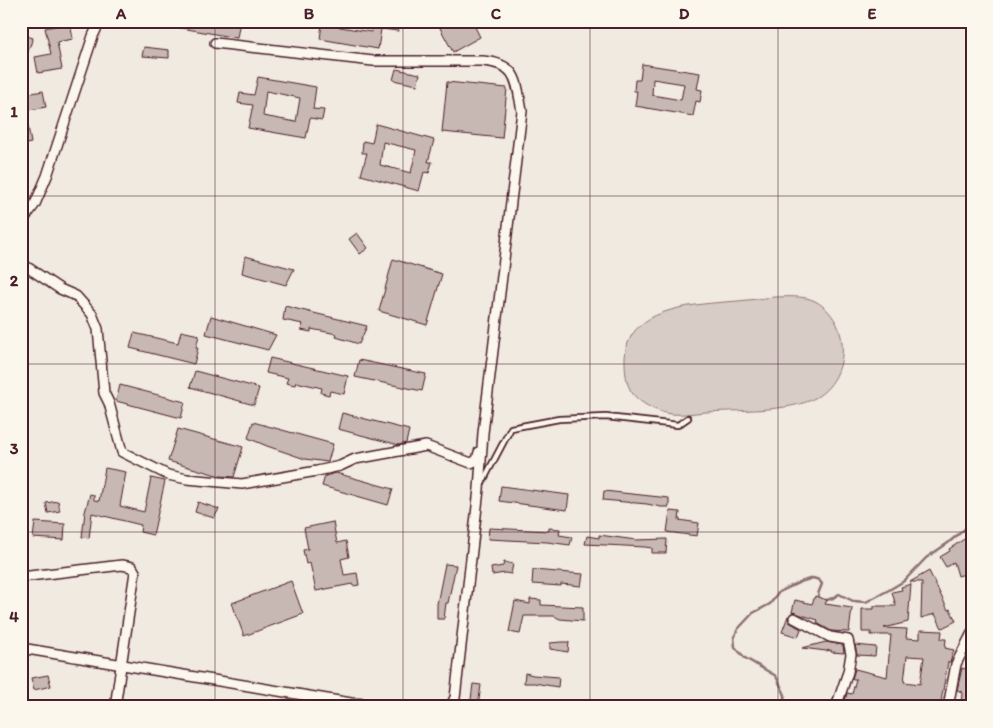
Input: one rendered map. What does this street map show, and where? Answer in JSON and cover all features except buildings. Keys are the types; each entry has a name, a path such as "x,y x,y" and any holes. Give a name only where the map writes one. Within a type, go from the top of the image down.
{"street":[{"path":"21,223 35,204 47,176 93,36 100,21"},
{"path":"215,43 373,61 483,60 498,62 512,72 517,84 522,111 483,433 479,489 455,698 450,707"},
{"path":"21,263 60,289 76,296 92,314 98,328 104,393 109,403 122,452 168,475 187,479 242,484 317,471 340,466 355,459 426,446 471,462 477,460 483,433"},
{"path":"21,577 122,565 132,567 136,572 115,707"},
{"path":"794,618 830,637 848,640 851,654 848,672 836,707"},
{"path":"948,707 956,664 972,633"},
{"path":"21,648 351,703 408,707"}],"lane":[{"path":"479,489 511,428 559,419 606,417 678,425 688,418"}],"shaded area":[{"path":"774,297 800,297 815,301 827,310 836,322 841,335 841,364 827,389 815,398 805,403 777,408 675,414 665,413 652,408 639,400 630,390 625,371 625,357 629,341 637,329 648,319 678,308 695,305"}],"waterway":[{"path":"824,601 839,594 853,601 866,602 889,590 904,581 926,558 972,523"},
{"path":"777,707 783,701 785,695 776,676 745,658 735,647 734,637 738,629 753,613 770,604 779,592 800,582 813,578 819,580 822,584 818,594 820,599"}]}
